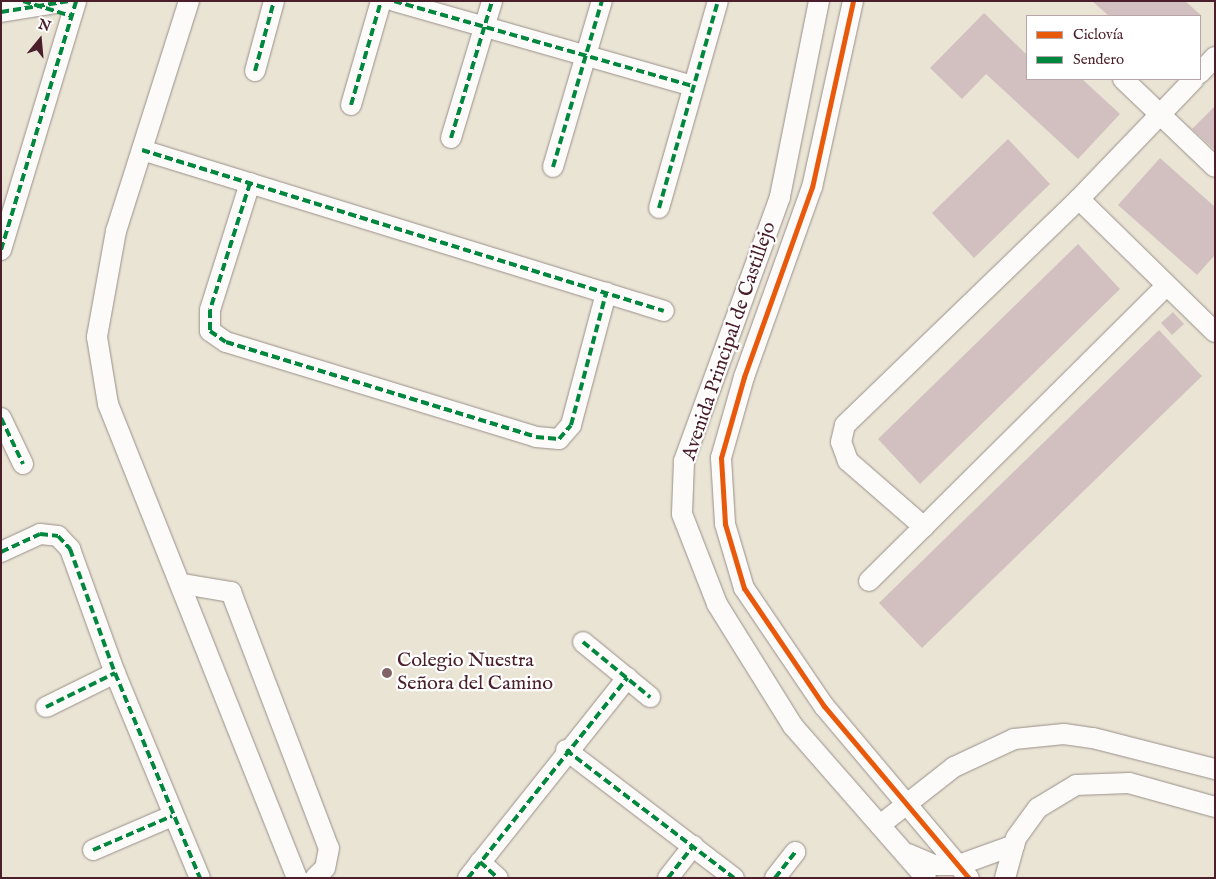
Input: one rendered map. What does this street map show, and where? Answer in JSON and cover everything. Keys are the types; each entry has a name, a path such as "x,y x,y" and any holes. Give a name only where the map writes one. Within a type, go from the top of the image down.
{"street":[{"path":"189,1 116,231 97,337 108,404 183,584 297,878"},
{"path":"255,71 274,1"},
{"path":"351,105 381,1"},
{"path":"394,1 693,86"},
{"path":"451,138 492,1"},
{"path":"553,167 602,1"},
{"path":"659,208 718,1"},
{"name":"Avenida Principal de Castillejo","path":"819,1 780,196 684,461 682,514 717,604 793,726 926,878"},
{"name":"Avenida Principal de Castillejo","path":"853,1 812,187 744,377 721,458 725,524 744,588 824,706 907,802 964,872"},
{"path":"1,12 31,4 72,6 1,250"},
{"path":"1201,72 1215,58"},
{"path":"1124,80 1215,167"},
{"path":"924,527 848,461 841,442 845,425 1079,199 1193,80"},
{"path":"142,150 664,311"},
{"path":"250,183 210,310 210,331 226,342 536,437 559,439 571,425 606,293"},
{"path":"1079,199 1215,332"},
{"path":"869,581 1166,286"},
{"path":"1,418 23,464"},
{"path":"1,552 40,534 58,536 70,548 114,673 172,816 200,878"},
{"path":"183,584 231,592 329,848 325,868 315,878"},
{"path":"583,642 650,698"},
{"path":"46,707 114,673"},
{"path":"468,878 566,750 627,678"},
{"path":"880,826 907,802 990,747 1040,736 1093,738 1215,770"},
{"path":"566,750 734,878"},
{"path":"1005,878 1014,845 1038,808 1076,786 1129,783 1215,807"},
{"path":"93,850 172,816"},
{"path":"902,851 925,863 964,872 1014,845"},
{"path":"668,878 693,846"},
{"path":"775,878 795,852"},
{"path":"480,862 498,878"}],"building":[{"path":"1092,1 1185,1 1201,15 1108,15"},
{"path":"984,13 1026,54 1026,80 1083,80 1120,114 1078,159 986,74 962,99 930,68"},
{"path":"1215,106 1215,150 1192,129"},
{"path":"1008,139 1050,184 974,258 932,213"},
{"path":"1160,158 1215,207 1215,255 1197,275 1118,205"},
{"path":"1078,244 1120,289 920,484 878,439"},
{"path":"1173,312 1184,324 1172,335 1161,323"},
{"path":"1159,330 1202,376 922,648 879,603"}],"marked path":[{"path":"23,1 71,16"},
{"path":"1,12 69,1"},
{"path":"1,250 76,1"},
{"path":"255,71 274,1"},
{"path":"351,105 381,1"},
{"path":"394,1 693,86"},
{"path":"451,138 492,1"},
{"path":"553,167 602,1"},
{"path":"659,208 718,1"},
{"path":"142,150 664,311"},
{"path":"250,183 210,310 210,331 226,342 536,437 559,439 571,425 606,293"},
{"path":"1,418 23,464"},
{"path":"1,552 40,534 58,536 70,549 115,673 200,878"},
{"path":"583,642 650,697"},
{"path":"46,707 115,673"},
{"path":"468,878 627,678"},
{"path":"566,750 734,878"},
{"path":"93,850 172,816"},
{"path":"668,878 693,846"},
{"path":"775,878 795,852"},
{"path":"480,862 498,878"}],"cycle path":[{"path":"853,1 812,187 744,377 721,458 725,524 744,588 824,706 969,878"}],"place":[{"name":"Colegio Nuestra Señora del Camino","path":"387,673"}]}
